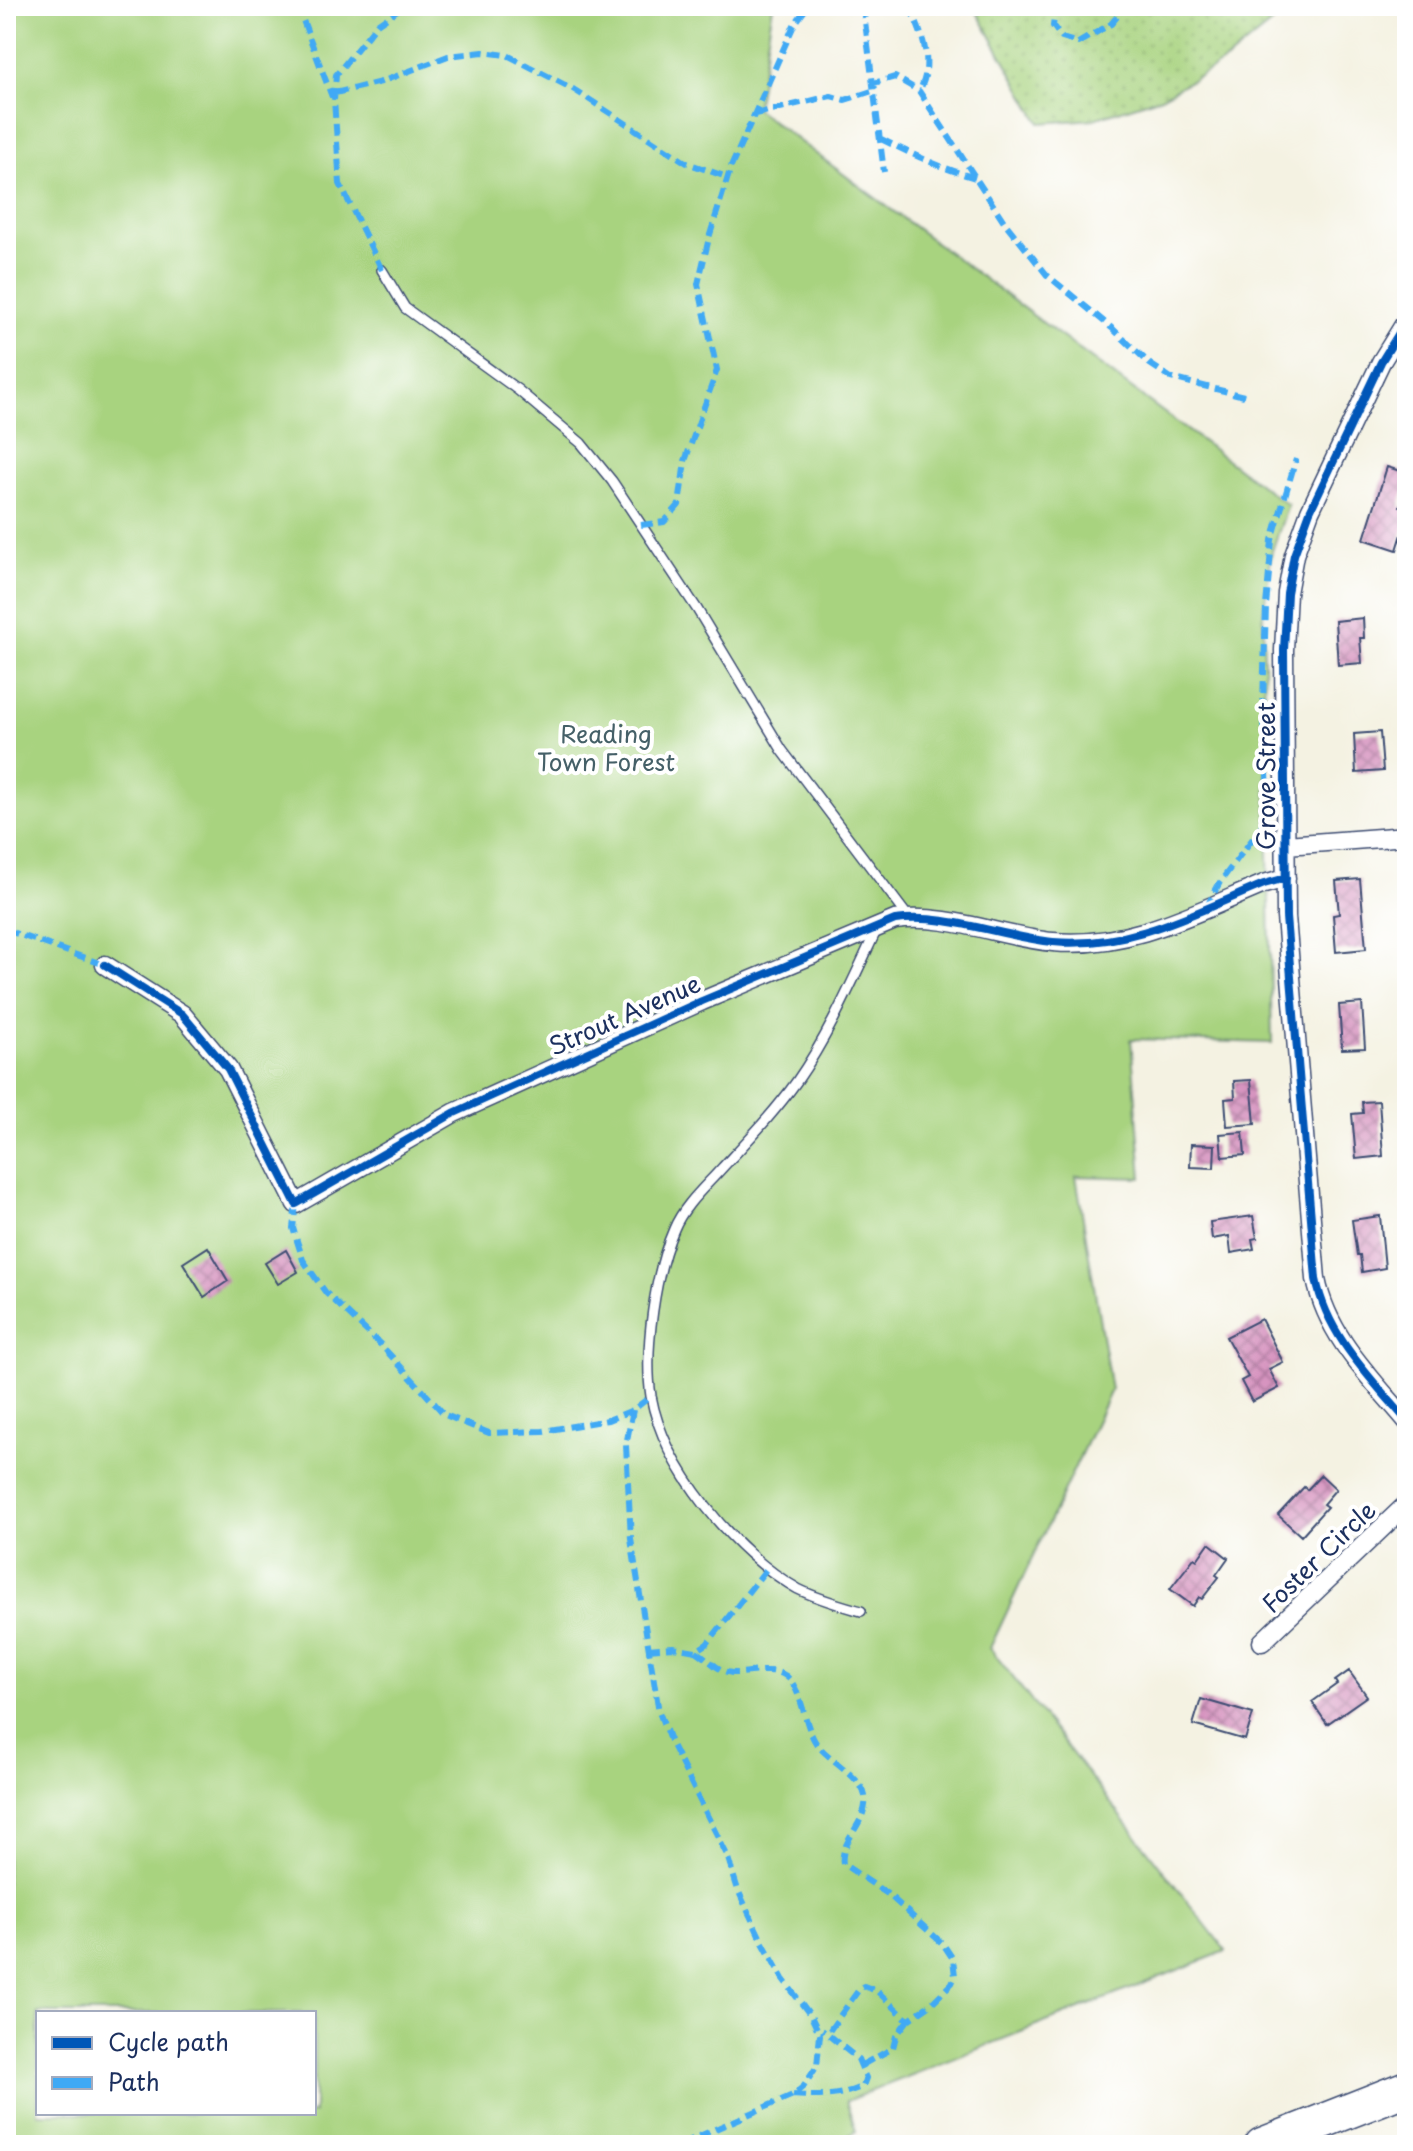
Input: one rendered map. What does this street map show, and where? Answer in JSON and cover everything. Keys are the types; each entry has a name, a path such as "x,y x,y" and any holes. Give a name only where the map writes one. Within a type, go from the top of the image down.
{"highway":[{"path":"1262,2145 1407,2088"}],"street":[{"name":"Grove Street","path":"1407,320 1381,362 1300,537 1287,593 1284,650 1289,972 1319,1295 1342,1341 1407,1421"},
{"path":"1286,845 1407,836"},
{"name":"Strout Avenue","path":"105,965 182,1014 228,1069 296,1204 454,1113 702,1001 895,920 909,918 950,922 1023,938 1089,944 1152,930 1286,878"},
{"name":"Foster Circle","path":"1262,1642 1407,1504"}],"lane":[{"path":"382,270 405,308 518,390 589,453 633,510 782,750 909,918"},
{"path":"861,1611 797,1588 735,1539 708,1509 682,1473 660,1424 651,1396 650,1365 655,1294 674,1229 693,1198 758,1130 797,1081 840,1009 877,928"}],"green space":[{"name":"Reading Town Forest","path":"6,6 773,6 756,109 1288,505 1272,551 1263,615 1272,1043 1131,1039 1142,1178 1076,1176 1111,1390 990,1648 1226,1951 846,2101 856,2131 835,2145 6,2145"},
{"path":"982,6 1293,6 1224,62 1161,97 1094,119 1040,123 977,12"}],"building":[{"path":"1387,467 1407,473 1400,506 1407,509 1407,518 1397,550 1364,539"},
{"path":"1363,618 1364,638 1360,638 1362,663 1338,665 1335,621"},
{"path":"1380,732 1383,771 1356,773 1354,734"},
{"path":"1360,879 1366,949 1336,952 1333,915 1339,914 1336,881"},
{"path":"1362,1003 1365,1048 1342,1049 1339,1005"},
{"path":"1251,1080 1255,1124 1227,1126 1225,1099 1235,1098 1234,1081"},
{"path":"1379,1101 1383,1156 1356,1159 1352,1114 1363,1113 1362,1102"},
{"path":"1243,1132 1245,1155 1222,1157 1220,1134"},
{"path":"1191,1144 1215,1145 1214,1168 1190,1167"},
{"path":"1253,1216 1257,1238 1252,1239 1254,1249 1231,1253 1229,1236 1212,1239 1210,1222"},
{"path":"1380,1216 1385,1268 1362,1272 1352,1220"},
{"path":"208,1247 228,1281 204,1297 183,1263"},
{"path":"286,1250 298,1272 278,1284 265,1263"},
{"path":"1261,1319 1283,1362 1269,1369 1279,1388 1252,1402 1241,1381 1248,1377 1226,1337"},
{"path":"1321,1475 1336,1489 1323,1504 1327,1507 1301,1536 1278,1515 1304,1487 1307,1490"},
{"path":"1209,1543 1228,1558 1216,1575 1219,1577 1193,1606 1170,1589"},
{"path":"1349,1671 1367,1696 1327,1724 1312,1702"},
{"path":"1201,1699 1253,1714 1245,1740 1193,1725"}],"marked path":[{"path":"294,6 301,15 332,97"},
{"path":"382,270 340,184 334,100 336,75 377,24 403,6"},
{"path":"641,525 664,522 679,505 685,461 717,370 698,284 709,238 731,167 794,25 808,6"},
{"path":"863,6 884,172"},
{"path":"909,6 925,48 926,70 919,91"},
{"path":"1060,6 1055,10 1053,26 1062,38 1078,43 1111,24 1126,6"},
{"path":"335,93 381,82 448,56 483,52 507,55 573,89 687,163 727,177"},
{"path":"755,114 831,96 845,100 875,90 874,83 895,77 919,91 1005,223 1047,275 1150,364 1171,378 1244,396"},
{"path":"881,139 975,178"},
{"path":"1206,908 1220,882 1260,829 1269,810 1263,703 1266,606 1272,540 1296,459"},
{"path":"6,930 105,965"},
{"path":"296,1204 293,1228 303,1260 326,1293 381,1345 445,1415 489,1433 543,1431 608,1420 633,1410 651,1396"},
{"path":"633,1410 626,1445 631,1539 659,1712 671,1743 727,1855 738,1890 761,1939 820,2035 817,2066 804,2086 793,2095 679,2145"},
{"path":"648,1649 673,1647 696,1651 707,1644 768,1567"},
{"path":"696,1651 727,1672 774,1671 786,1676 796,1689 816,1743 858,1782 865,1796 863,1814 845,1847 843,1864 889,1895 943,1944 953,1959 955,1976 952,1983 931,2004 908,2020 877,1991 864,1986 827,2034"},
{"path":"862,2065 893,2048 896,2036 908,2020"},
{"path":"793,2095 828,2095 863,2086 866,2078 858,2059 822,2030"}],"cycle path":[{"path":"1407,320 1381,362 1310,511 1294,555 1287,593 1284,650 1286,917 1316,1279 1340,1338 1407,1421"},
{"path":"105,965 182,1014 228,1069 296,1204 454,1113 702,1001 895,920 935,920 1033,939 1081,943 1108,940 1162,926 1286,878"}]}
